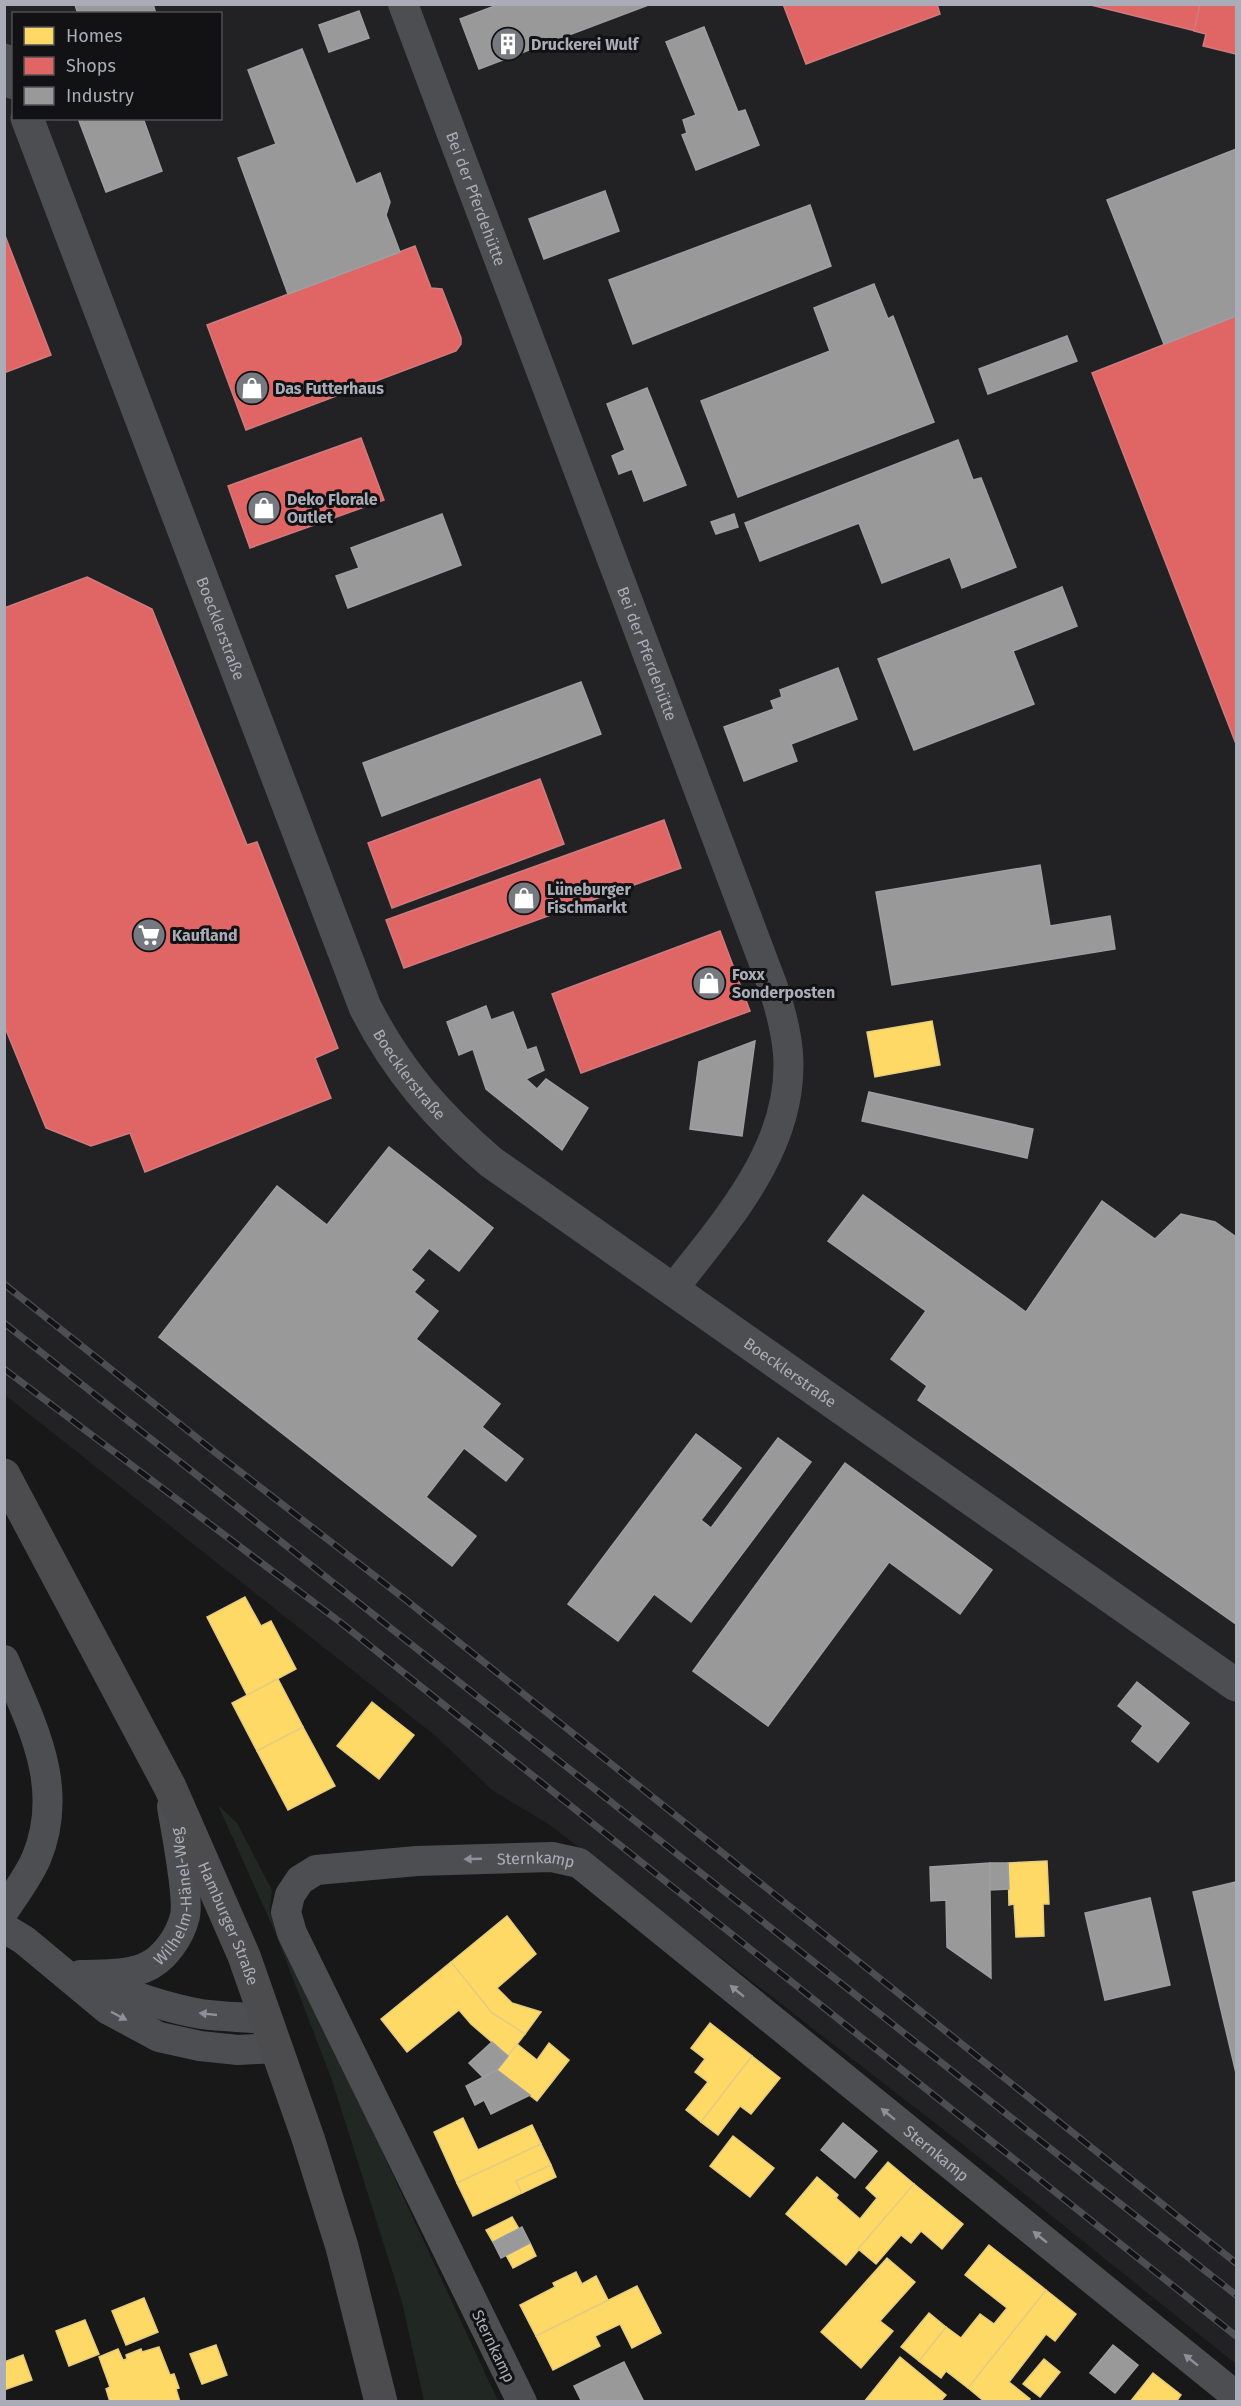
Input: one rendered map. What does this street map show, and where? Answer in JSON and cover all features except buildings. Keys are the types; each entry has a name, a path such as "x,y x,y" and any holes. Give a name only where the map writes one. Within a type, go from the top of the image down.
{"main road":[{"name":"Hamburger Straße","path":"4,1475 170,1787 244,1956 308,2138 342,2247 381,2402"}],"street":[{"name":"Bei der Pferdehütte","path":"404,4 765,966 784,1026 788,1054 788,1083 771,1146 754,1180 732,1214 673,1289"},
{"path":"4,60 12,79"},
{"name":"Boecklerstraße","path":"28,120 365,1007 381,1038 421,1095 467,1142 491,1162 1236,1685"},
{"path":"4,1660 35,1731 46,1767 47,1800 45,1830 36,1860 4,1911"},
{"name":"Wilhelm-Hänel-Weg","path":"68,1971 114,1974 143,1968 163,1957 175,1938 185,1915 184,1887 170,1787"},
{"name":"Sternkamp","path":"522,2402 292,1933 286,1912 290,1895 300,1880 316,1870 417,1861 552,1857 579,1863 1236,2396"},
{"path":"4,1928 68,1971 119,1991 167,2006 271,2033"}],"shaded area":[{"path":"5,5 1236,5 1236,2364 966,2147 550,1825 492,1790 437,1737 5,1395"},
{"path":"218,1805 237,1823 272,1890 270,1910 498,2401 424,2401 402,2302 332,2080 275,1932"}],"railway":[{"path":"4,1284 216,1453 406,1600 1236,2263"},
{"path":"4,1323 1236,2295"},
{"path":"4,1369 340,1622 1236,2336"}],"place":[{"name":"Druckerei Wulf","path":"508,44"},
{"name":"Das Futterhaus","path":"252,388"},
{"name":"Deko Florale Outlet","path":"264,508"},
{"name":"Lüneburger Fischmarkt","path":"524,898"},
{"name":"Kaufland","path":"149,935"},
{"name":"Foxx Sonderposten","path":"709,983"}]}
